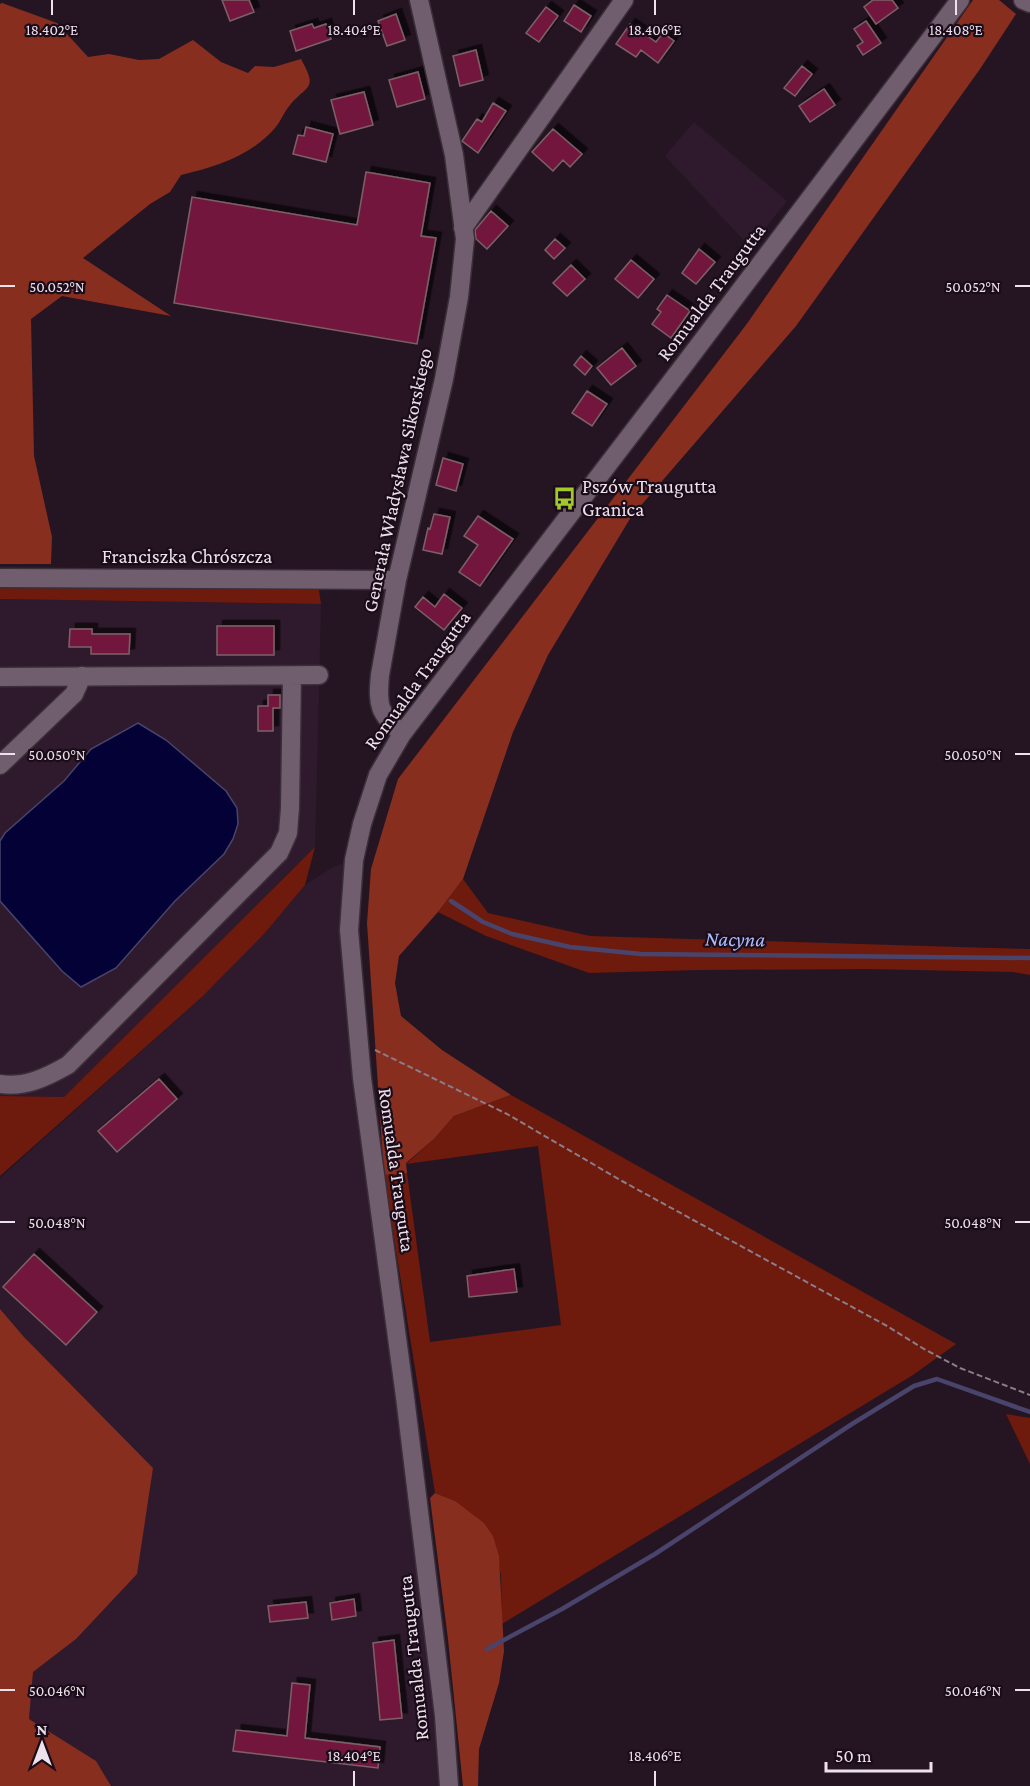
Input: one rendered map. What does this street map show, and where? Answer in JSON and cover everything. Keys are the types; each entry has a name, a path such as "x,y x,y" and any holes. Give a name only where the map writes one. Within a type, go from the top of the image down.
{"street":[{"name":"Generała Władysława Sikorskiego","path":"402,734 381,711 379,689 397,580 444,379 459,297 465,239 454,155 419,0"},
{"path":"463,228 624,0"},
{"name":"Romualda Traugutta","path":"449,1786 444,1716 405,1397 362,1078 349,930 354,860 372,788 382,766 402,734 960,0"},
{"path":"1023,0 1030,3"},
{"name":"Franciszka Chrószcza","path":"0,578 397,580"},
{"path":"0,676 319,675"},
{"path":"0,765 74,694 82,676"},
{"path":"0,1084 11,1086 33,1082 68,1065 279,853 288,833 290,808 292,676"}],"path":[{"path":"359,1043 507,1114 622,1181 868,1315 960,1368 1030,1395"}],"shaded area":[{"path":"973,0 999,0 1016,14 980,69 796,326 631,517 548,655 513,732 463,879 438,912 399,956 395,983 401,1016 442,1050 511,1095 454,1116 434,1139 406,1163 407,1173 384,1175 367,923 371,869 398,779 746,325"},
{"path":"0,4 57,23 88,57 109,54 139,60 159,59 193,40 221,62 248,73 255,66 274,67 301,59 310,82 275,128 255,146 232,159 181,175 170,192 150,204 83,258 171,316 62,296 31,319 34,456 52,537 51,564 0,564"},
{"path":"694,122 787,201 750,247 665,156"},
{"path":"0,583 318,584 321,604 0,599"},
{"path":"0,599 321,604 315,847 64,1097 0,1096"},
{"path":"138,723 166,740 226,791 237,808 238,824 233,839 224,854 175,901 116,968 81,987 62,971 0,901 0,841 5,833 64,781 91,749"},
{"path":"315,847 305,885 265,933 203,996 0,1176 0,1096 64,1097"},
{"path":"354,860 349,930 449,1786 111,1786 96,1761 29,1719 33,1672 76,1639 153,1468 24,1337 0,1309 0,1178 203,996 265,933 305,885 333,867"},
{"path":"463,879 488,913 590,936 1030,949 1030,975 1013,972 869,969 589,973 486,936 438,912"},
{"path":"511,1095 956,1344 913,1375 502,1624 498,1556 455,1501 435,1493 384,1175 407,1173 430,1342 561,1325 538,1146 406,1164 434,1139 454,1116"},
{"path":"0,1309 24,1337 153,1468 137,1574 76,1639 33,1672 29,1719 96,1761 111,1786 0,1786"},
{"path":"1006,1414 1030,1418 1030,1464"},
{"path":"435,1493 455,1501 484,1523 493,1536 499,1556 504,1651 499,1683 479,1749 478,1786 463,1786 448,1639 430,1498"}],"building":[{"path":"222,0 249,0 254,12 230,21"},
{"path":"873,0 892,0 898,8 876,24 864,7"},
{"path":"574,5 591,16 581,32 564,21"},
{"path":"546,7 558,16 539,42 526,33"},
{"path":"396,14 405,40 387,46 378,21"},
{"path":"866,21 881,43 863,55 857,46 863,42 854,29"},
{"path":"312,24 314,28 326,24 331,39 296,51 290,31"},
{"path":"630,24 656,42 663,33 674,41 658,63 641,50 636,57 616,44"},
{"path":"476,50 483,80 460,86 453,56"},
{"path":"802,66 812,74 795,96 784,88"},
{"path":"418,72 425,99 397,107 389,80"},
{"path":"824,89 835,105 810,122 799,106"},
{"path":"364,92 373,125 340,134 331,100"},
{"path":"493,103 506,111 478,153 462,141 477,119 482,122"},
{"path":"306,127 333,134 326,162 293,154 298,135 304,136"},
{"path":"553,129 582,154 570,167 563,160 553,171 532,152"},
{"path":"366,172 430,183 421,236 436,238 417,344 174,303 192,197 357,225"},
{"path":"491,211 508,226 487,249 476,239 475,230"},
{"path":"555,239 565,248 554,259 545,250"},
{"path":"699,249 715,262 696,284 682,273"},
{"path":"631,260 654,279 638,298 615,279"},
{"path":"571,265 585,279 567,296 553,283"},
{"path":"667,295 690,311 671,338 652,324 661,312 657,309"},
{"path":"622,348 636,366 611,385 597,368"},
{"path":"581,356 592,366 585,375 574,365"},
{"path":"587,391 607,404 592,426 572,413"},
{"path":"443,458 463,464 456,491 436,485"},
{"path":"434,514 450,517 442,554 423,550"},
{"path":"478,516 513,539 480,586 459,572 478,545 464,536"},
{"path":"444,594 462,608 444,630 415,607 423,597 435,607"},
{"path":"217,626 274,626 274,655 217,655"},
{"path":"70,629 92,629 92,634 130,634 129,654 91,654 91,647 69,647"},
{"path":"268,695 280,695 280,708 273,708 273,731 258,731 258,706 268,706"},
{"path":"159,1079 177,1099 117,1152 98,1131"},
{"path":"34,1254 97,1312 66,1345 3,1287"},
{"path":"514,1269 517,1292 469,1297 467,1276"},
{"path":"354,1599 356,1616 332,1620 330,1603"},
{"path":"306,1602 308,1618 270,1622 268,1606"},
{"path":"394,1640 402,1718 380,1720 373,1643"},
{"path":"292,1683 310,1685 305,1738 380,1747 378,1768 233,1751 236,1730 287,1736"}],"waterway":[{"name":"Nacyna","path":"451,901 483,922 512,934 570,947 641,954 1030,958"},
{"path":"487,1649 562,1609 655,1554 852,1424 914,1386 937,1379 1030,1412"}],"place":[{"name":"Pszów Traugutta Granica","path":"564,498"}]}
